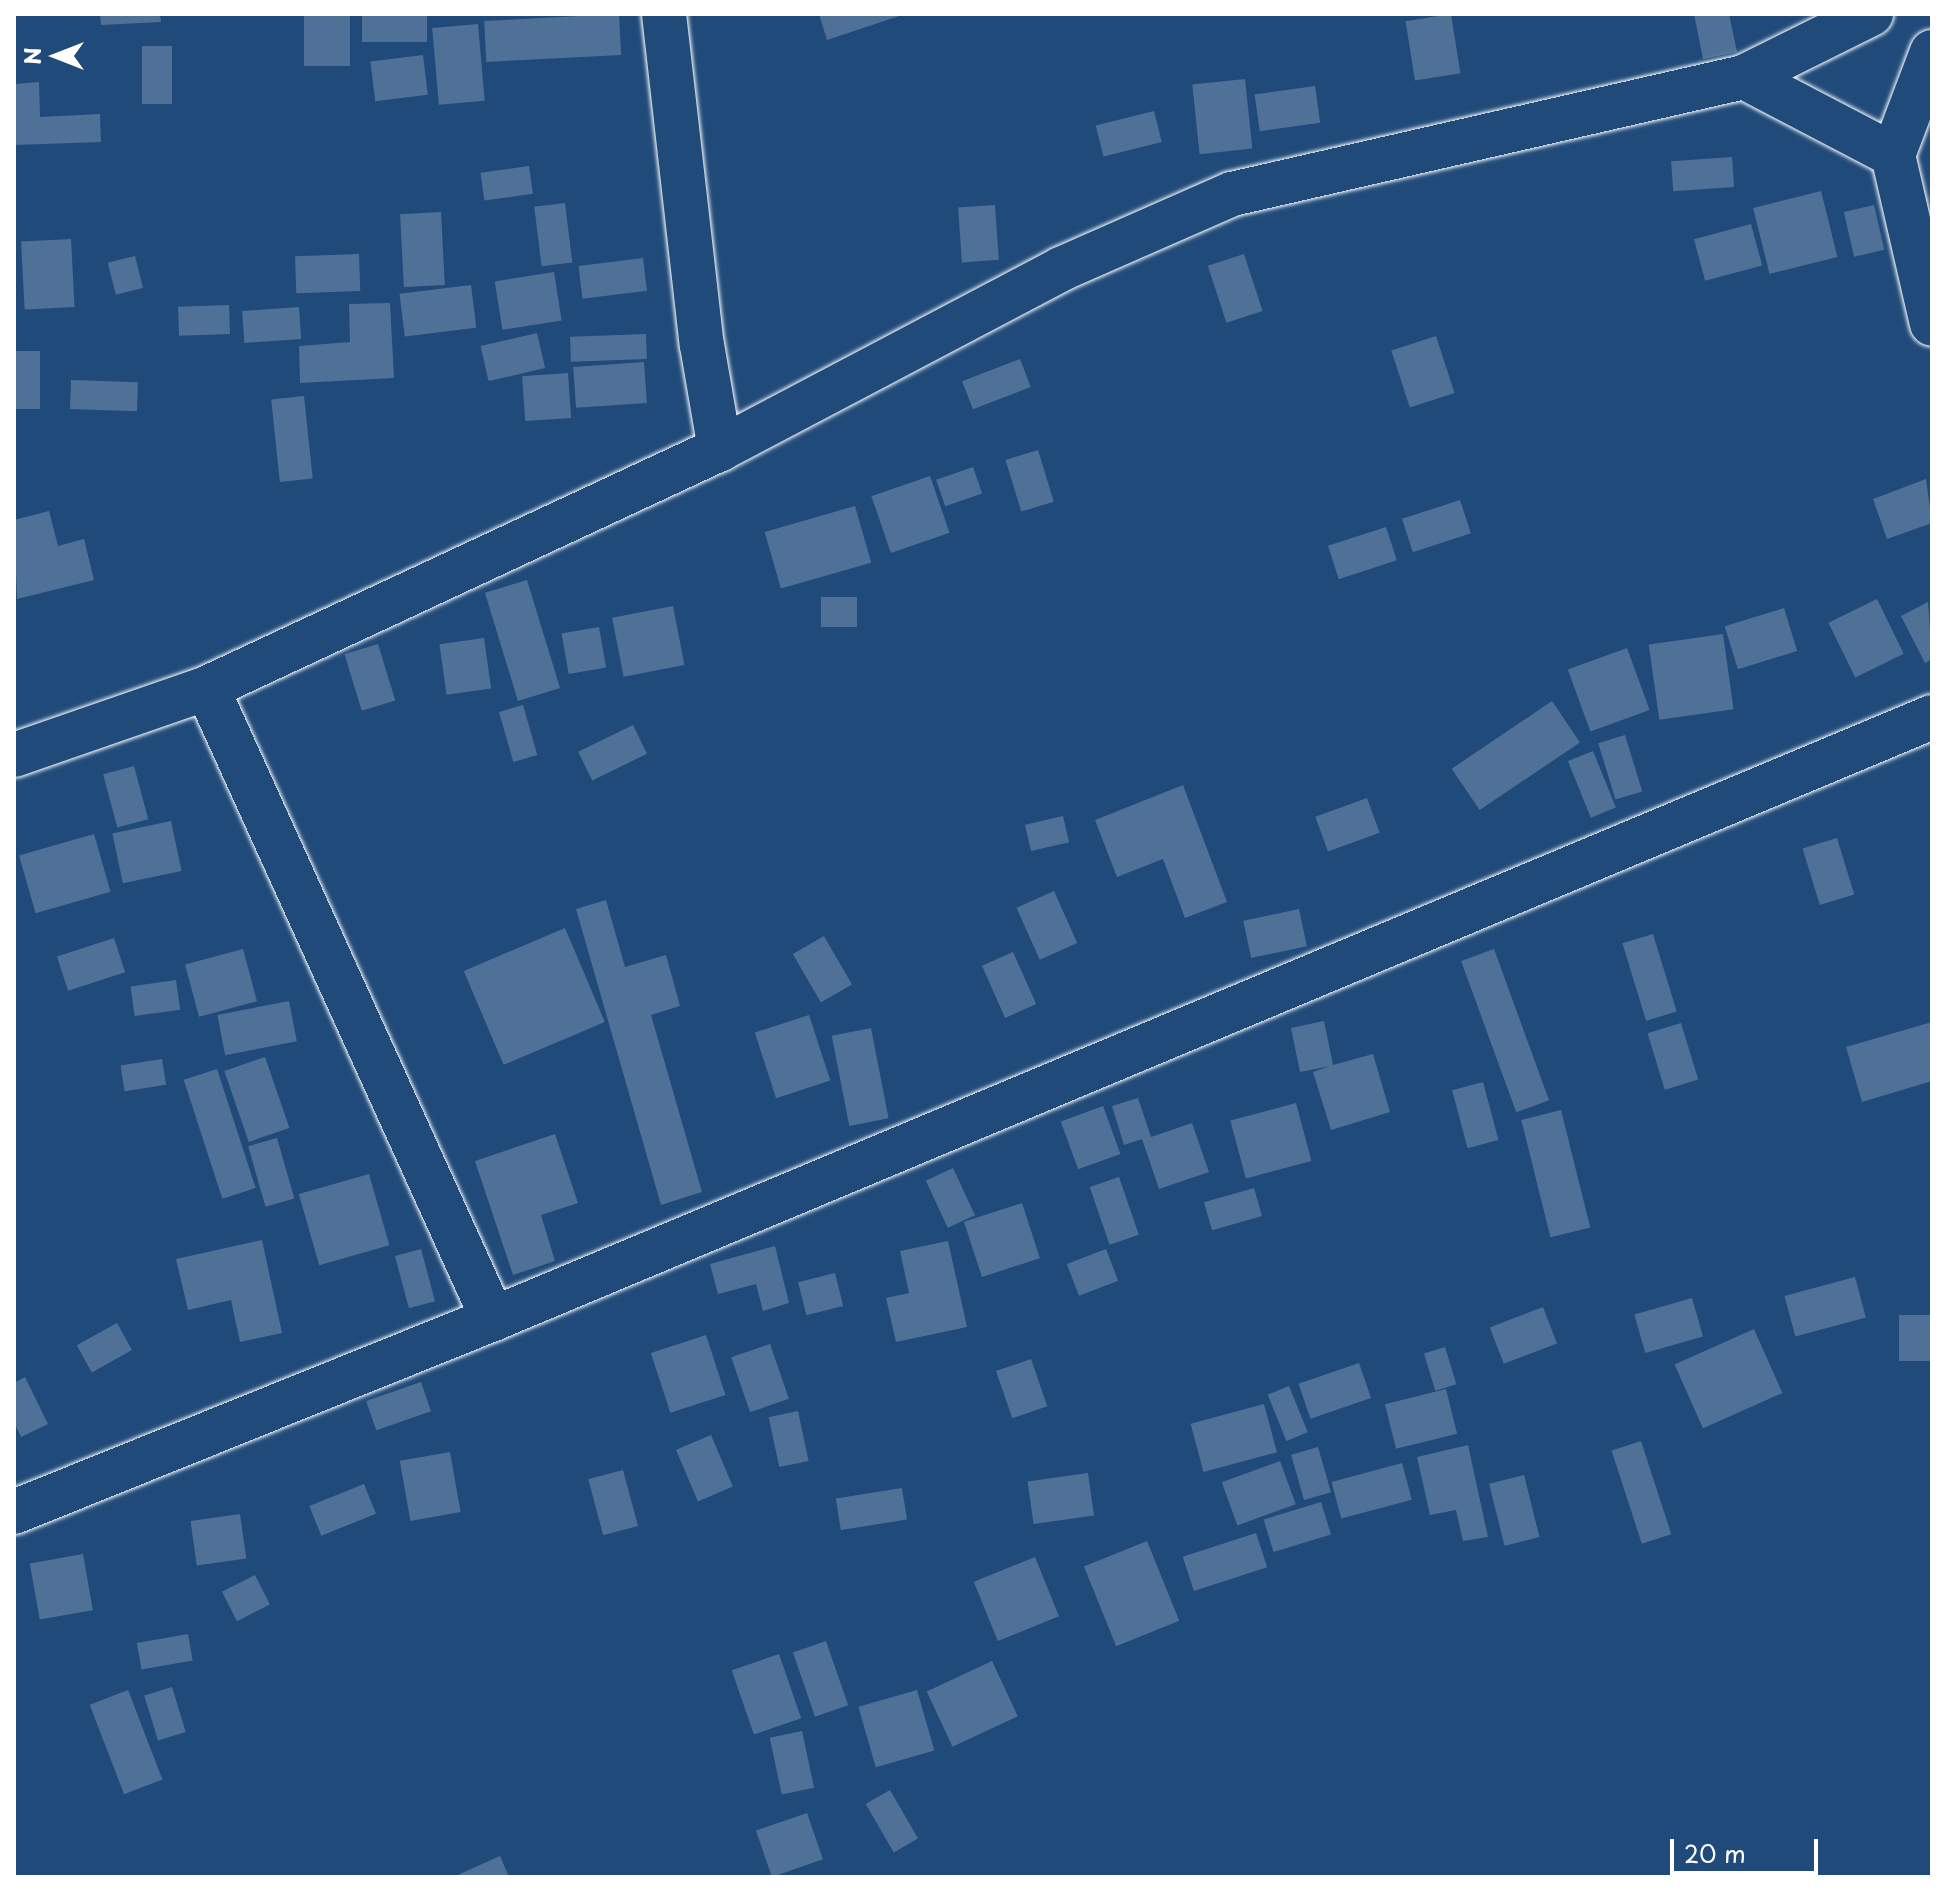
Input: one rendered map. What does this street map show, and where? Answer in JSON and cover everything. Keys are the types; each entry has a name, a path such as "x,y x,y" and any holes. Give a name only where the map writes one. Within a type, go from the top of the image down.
{"street":[{"path":"664,14 702,345 720,449"},
{"path":"14,755 207,688 720,449 1061,269 1232,194 1744,77 1871,14"},
{"path":"1932,52 1893,155 1932,324"},
{"path":"1744,77 1893,155"},
{"path":"207,688 493,1319"},
{"path":"14,1512 493,1319 1932,717"}],"building":[{"path":"100,14 160,14 161,22 101,25"},
{"path":"304,14 350,14 350,66 304,66"},
{"path":"362,14 427,14 427,42 362,42"},
{"path":"619,14 621,55 486,62 484,21"},
{"path":"819,14 902,14 902,15 827,40"},
{"path":"1451,14 1460,73 1415,80 1406,21"},
{"path":"1694,14 1729,14 1737,52 1703,59"},
{"path":"478,24 485,101 439,105 432,28"},
{"path":"142,46 172,46 172,104 142,104"},
{"path":"423,55 428,95 375,101 370,61"},
{"path":"1245,79 1252,149 1200,154 1192,85"},
{"path":"39,82 40,117 100,114 101,142 14,145 14,84"},
{"path":"1315,86 1320,123 1260,131 1255,94"},
{"path":"1154,111 1162,142 1104,157 1096,126"},
{"path":"1732,157 1734,187 1673,191 1671,161"},
{"path":"529,166 533,194 484,201 480,173"},
{"path":"1821,191 1837,257 1770,274 1753,208"},
{"path":"565,203 572,263 542,266 534,207"},
{"path":"995,205 999,260 962,262 958,208"},
{"path":"1874,205 1884,250 1854,257 1844,212"},
{"path":"441,212 445,285 404,287 400,214"},
{"path":"1751,224 1762,266 1705,281 1694,239"},
{"path":"71,239 75,307 25,310 21,242"},
{"path":"359,254 360,291 296,293 295,256"},
{"path":"1244,254 1263,311 1226,323 1208,266"},
{"path":"135,256 143,288 116,295 108,263"},
{"path":"643,258 647,291 583,299 578,266"},
{"path":"554,272 562,320 502,330 495,281"},
{"path":"471,285 476,328 405,336 400,294"},
{"path":"390,303 394,378 300,383 299,346 350,342 349,304"},
{"path":"229,305 230,334 179,336 178,307"},
{"path":"299,307 301,339 244,343 242,311"},
{"path":"537,333 545,368 489,381 480,346"},
{"path":"646,334 647,359 571,362 570,337"},
{"path":"1436,336 1455,393 1410,408 1391,351"},
{"path":"14,351 40,351 40,409 14,409"},
{"path":"1020,359 1031,387 973,409 962,381"},
{"path":"644,362 647,403 576,408 573,367"},
{"path":"568,373 571,418 525,421 522,376"},
{"path":"71,380 138,382 137,411 70,409"},
{"path":"304,396 313,479 280,482 271,399"},
{"path":"1038,450 1054,502 1021,512 1005,460"},
{"path":"973,467 982,493 945,506 936,480"},
{"path":"930,476 950,533 891,553 871,496"},
{"path":"1926,479 1932,523 1887,539 1873,499"},
{"path":"1460,500 1471,533 1413,552 1402,519"},
{"path":"855,506 871,563 781,589 765,532"},
{"path":"49,511 58,546 84,539 94,580 17,599 14,520"},
{"path":"1386,527 1397,560 1339,579 1328,546"},
{"path":"527,580 560,688 518,701 485,593"},
{"path":"821,597 857,597 857,627 821,627"},
{"path":"1877,599 1904,654 1855,677 1828,623"},
{"path":"1928,602 1932,659 1925,663 1901,616"},
{"path":"673,606 684,665 624,677 612,618"},
{"path":"1784,608 1797,651 1738,669 1725,626"},
{"path":"599,627 606,667 569,674 562,634"},
{"path":"1723,634 1734,709 1659,720 1649,644"},
{"path":"484,638 491,689 447,695 439,644"},
{"path":"378,644 395,700 362,711 345,654"},
{"path":"1627,648 1650,710 1590,732 1568,670"},
{"path":"1552,701 1580,742 1480,810 1452,769"},
{"path":"523,705 537,755 513,762 499,712"},
{"path":"633,725 647,754 592,781 578,752"},
{"path":"1625,735 1642,791 1615,800 1598,743"},
{"path":"1593,751 1616,808 1591,818 1568,761"},
{"path":"134,766 148,819 117,827 103,774"},
{"path":"1183,785 1227,902 1185,918 1163,859 1117,877 1095,820"},
{"path":"1367,798 1380,833 1328,852 1315,817"},
{"path":"1063,816 1069,842 1031,851 1025,825"},
{"path":"171,821 182,871 123,883 112,833"},
{"path":"94,834 111,892 36,913 19,855"},
{"path":"1837,838 1854,894 1820,905 1803,849"},
{"path":"1054,891 1077,943 1040,960 1017,908"},
{"path":"606,900 625,967 666,955 680,1006 651,1015 702,1192 661,1205 576,909"},
{"path":"1299,909 1307,946 1251,958 1243,921"},
{"path":"565,928 605,1022 504,1065 464,971"},
{"path":"1653,934 1677,1011 1646,1021 1622,943"},
{"path":"824,936 852,984 821,1002 793,954"},
{"path":"114,938 125,972 68,991 57,957"},
{"path":"243,949 257,1001 199,1017 185,965"},
{"path":"1494,949 1549,1100 1516,1112 1461,961"},
{"path":"1013,952 1036,1004 1005,1018 982,966"},
{"path":"176,980 180,1010 135,1016 130,986"},
{"path":"289,1001 297,1041 225,1055 217,1015"},
{"path":"809,1015 830,1081 776,1098 755,1033"},
{"path":"1324,1021 1333,1065 1373,1054 1390,1112 1331,1130 1313,1072 1330,1066 1300,1072 1291,1028"},
{"path":"1932,1022 1932,1081 1862,1102 1846,1047"},
{"path":"1681,1023 1698,1079 1665,1090 1648,1033"},
{"path":"871,1028 889,1118 849,1126 832,1036"},
{"path":"265,1057 289,1128 249,1142 224,1071"},
{"path":"162,1059 166,1085 125,1091 121,1066"},
{"path":"217,1069 256,1188 222,1199 184,1080"},
{"path":"1483,1082 1499,1140 1468,1148 1452,1090"},
{"path":"1138,1098 1151,1137 1192,1123 1209,1172 1159,1189 1142,1139 1124,1145 1112,1106"},
{"path":"1296,1103 1312,1161 1246,1179 1230,1121"},
{"path":"1103,1106 1120,1154 1078,1169 1061,1121"},
{"path":"1561,1110 1590,1227 1550,1237 1521,1120"},
{"path":"555,1134 578,1203 541,1215 555,1261 513,1275 475,1161"},
{"path":"277,1138 294,1199 266,1207 248,1146"},
{"path":"953,1168 975,1215 948,1228 926,1181"},
{"path":"369,1174 389,1245 319,1265 299,1194"},
{"path":"1119,1177 1139,1235 1110,1245 1090,1187"},
{"path":"1254,1188 1262,1216 1212,1230 1204,1202"},
{"path":"1022,1203 1040,1258 982,1277 964,1222"},
{"path":"262,1240 282,1333 240,1342 231,1300 188,1310 176,1259"},
{"path":"948,1241 967,1327 896,1342 886,1298 909,1293 900,1251"},
{"path":"775,1246 789,1303 763,1311 756,1284 718,1294 710,1264"},
{"path":"421,1249 435,1301 409,1308 395,1256"},
{"path":"1106,1249 1118,1281 1079,1296 1067,1264"},
{"path":"835,1273 843,1306 806,1315 798,1282"},
{"path":"1855,1277 1866,1318 1795,1336 1784,1296"},
{"path":"1692,1298 1703,1336 1645,1353 1634,1315"},
{"path":"1543,1307 1557,1343 1504,1364 1490,1327"},
{"path":"1899,1315 1932,1315 1932,1361 1899,1361"},
{"path":"117,1323 132,1350 92,1372 77,1345"},
{"path":"1754,1329 1782,1393 1703,1428 1675,1364"},
{"path":"706,1335 725,1395 670,1413 651,1353"},
{"path":"770,1344 789,1399 750,1412 731,1357"},
{"path":"1445,1347 1456,1384 1435,1391 1424,1353"},
{"path":"1031,1359 1047,1406 1012,1418 996,1371"},
{"path":"1359,1363 1371,1398 1311,1419 1298,1384"},
{"path":"25,1377 48,1424 21,1437 14,1422 14,1383"},
{"path":"421,1382 431,1411 376,1430 366,1401"},
{"path":"1289,1386 1308,1432 1286,1441 1268,1395"},
{"path":"1446,1389 1457,1434 1396,1449 1385,1404"},
{"path":"1264,1404 1277,1452 1204,1472 1191,1424"},
{"path":"798,1411 809,1461 779,1467 769,1417"},
{"path":"711,1435 733,1487 698,1501 676,1450"},
{"path":"1641,1441 1671,1534 1642,1544 1612,1451"},
{"path":"1468,1445 1488,1537 1463,1541 1456,1510 1430,1515 1417,1457"},
{"path":"1318,1447 1331,1492 1304,1500 1291,1455"},
{"path":"450,1452 461,1512 410,1521 400,1461"},
{"path":"1280,1461 1296,1504 1237,1525 1222,1482"},
{"path":"1402,1463 1412,1500 1341,1519 1331,1482"},
{"path":"623,1470 638,1526 603,1535 588,1479"},
{"path":"1088,1473 1094,1516 1034,1524 1028,1481"},
{"path":"1524,1475 1539,1537 1505,1546 1489,1484"},
{"path":"364,1484 376,1514 321,1536 309,1506"},
{"path":"902,1488 907,1520 841,1530 836,1498"},
{"path":"1321,1502 1331,1535 1274,1552 1264,1520"},
{"path":"240,1514 246,1559 197,1566 190,1521"},
{"path":"1256,1533 1267,1567 1194,1591 1183,1557"},
{"path":"1147,1541 1179,1621 1116,1646 1084,1566"},
{"path":"83,1554 93,1610 40,1620 30,1563"},
{"path":"1035,1557 1059,1616 998,1641 974,1582"},
{"path":"255,1575 270,1604 237,1621 222,1592"},
{"path":"188,1634 193,1661 141,1670 137,1643"},
{"path":"826,1641 848,1705 815,1717 793,1652"},
{"path":"779,1654 801,1718 754,1735 732,1670"},
{"path":"992,1661 1018,1716 953,1747 927,1691"},
{"path":"172,1687 186,1732 158,1740 144,1695"},
{"path":"128,1690 162,1780 124,1794 90,1705"},
{"path":"917,1690 934,1751 876,1767 858,1707"},
{"path":"802,1731 814,1788 782,1795 770,1738"},
{"path":"890,1790 918,1838 894,1852 866,1804"},
{"path":"807,1813 823,1859 772,1877 756,1831"},
{"path":"500,1856 509,1877 453,1877"}]}
